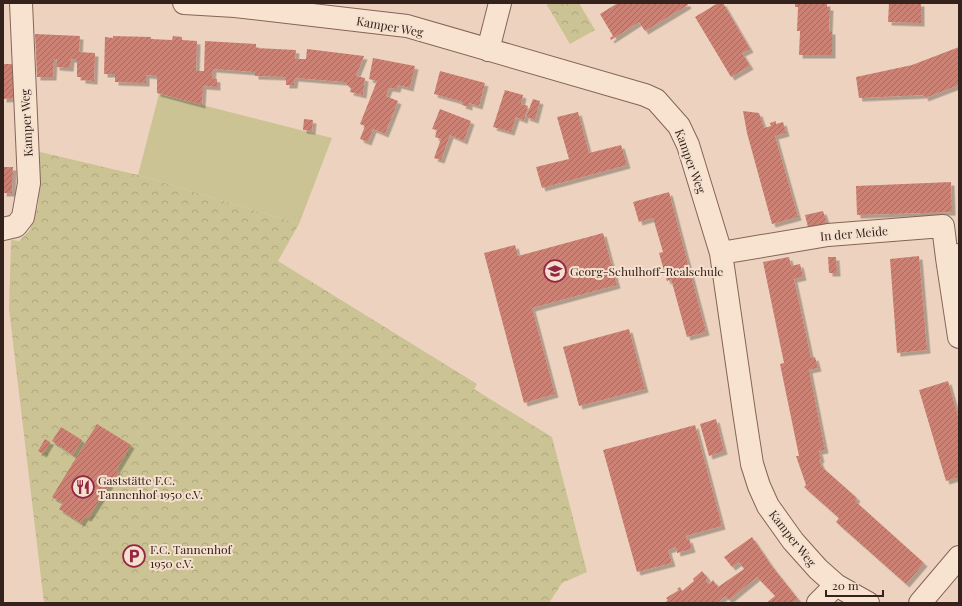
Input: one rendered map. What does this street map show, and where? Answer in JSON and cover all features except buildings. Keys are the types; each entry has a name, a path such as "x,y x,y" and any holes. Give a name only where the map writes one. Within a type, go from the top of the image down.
{"street":[{"name":"Kamper Weg","path":"3,229 16,226 23,217 29,183 21,3"},
{"name":"Kamper Weg","path":"184,3 234,4 390,23 577,74 645,94 656,100 679,126 688,145 721,253 752,464 759,486 768,506 793,541 818,569 836,585 868,603"},
{"path":"488,50 500,3"},
{"name":"In der Meide","path":"721,253 828,235 943,226 953,256"},
{"path":"953,256 959,337"},
{"path":"920,603 959,557"},
{"path":"818,603 836,585"}],"green space":[{"path":"550,3 579,3 595,30 570,44 547,5"},
{"path":"159,94 332,138 299,224 138,175"},
{"path":"40,152 138,175 299,224 278,261 477,384 474,389 552,437 587,572 562,583 549,603 44,603 9,309 11,240 19,241 30,230 38,206"}],"place":[{"name":"Georg-Schulhoff-Realschule","path":"555,271"},
{"name":"Gaststätte F.C. Tannenhof 1950 e.V.","path":"83,487"},
{"name":"F.C. Tannenhof 1950 e.V.","path":"134,556"}]}
